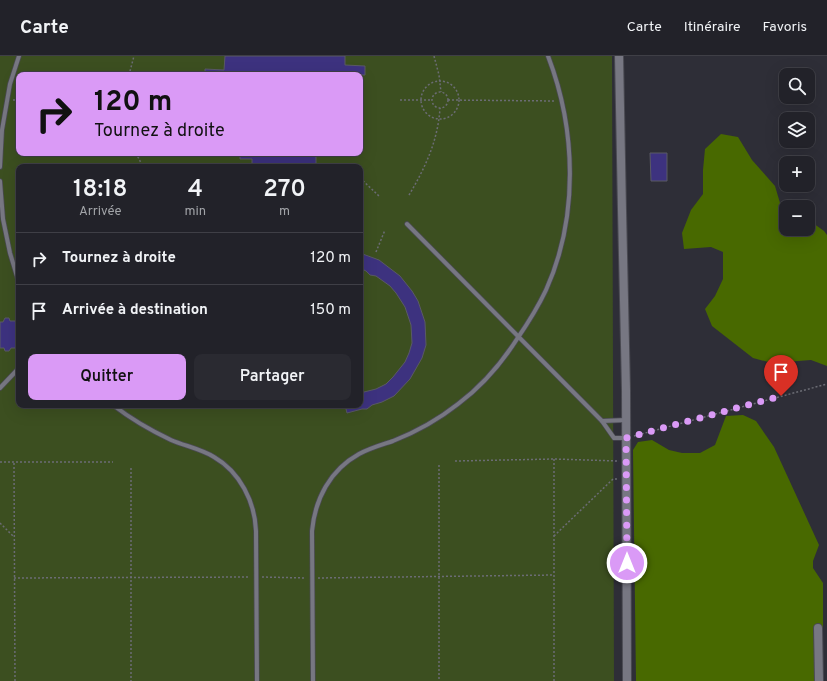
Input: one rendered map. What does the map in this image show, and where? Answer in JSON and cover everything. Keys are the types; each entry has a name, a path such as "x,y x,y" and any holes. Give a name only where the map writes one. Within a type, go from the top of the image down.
{"street":[{"path":"620,56 627,461 627,681"},
{"path":"818,628 819,681"}],"lane":[{"path":"0,167 2,130 10,84 19,56"},
{"path":"313,681 314,517 323,489 343,465 358,455 410,433 434,420 459,404 482,384 496,369 532,318 547,289 558,258 566,218 570,181 566,122 553,69 548,56"},
{"path":"0,181 3,219 16,273"},
{"path":"407,224 602,421 614,438 626,438"},
{"path":"0,388 16,371"},
{"path":"117,408 147,429 173,441 213,456 224,464 246,492 256,520 257,681"},
{"path":"602,421 626,420"}],"path":[{"path":"130,72 134,56"},
{"path":"434,56 440,81 440,92"},
{"path":"440,81 450,83 454,86 460,100 454,114 450,117 440,119 435,119 426,114 421,105 422,95 426,86 430,83 440,81"},
{"path":"432,100 434,105 440,108 447,105 448,100 445,94 440,92"},
{"path":"432,100 436,93 440,92"},
{"path":"400,100 432,100"},
{"path":"448,100 561,101"},
{"path":"409,195 428,161 440,119 440,108"},
{"path":"363,181 379,196"},
{"path":"376,252 385,230"},
{"path":"626,438 827,384"},
{"path":"554,459 554,681"},
{"path":"455,461 554,459 627,461"},
{"path":"0,462 113,462"},
{"path":"14,463 15,681"},
{"path":"439,465 439,681"},
{"path":"131,468 131,681"},
{"path":"554,536 613,479 627,479"},
{"path":"0,523 14,537"},
{"path":"14,578 313,578 554,575"}],"green space":[{"path":"0,56 612,56 614,681 0,681"},
{"path":"721,134 738,137 752,160 775,186 779,200 779,236 815,236 815,225 827,235 827,366 811,360 772,363 753,358 712,326 705,309 715,296 723,279 723,252 711,247 684,249 682,233 691,210 703,194 705,149"},
{"path":"743,415 756,421 774,447 819,545 813,561 813,568 823,583 823,668 819,681 636,681 633,450 638,442 652,440 669,450 682,453 700,453 715,445 726,416"}],"building":[{"path":"225,56 345,56 345,65 365,66 365,75 363,75 363,72 205,72 205,69 224,70"},
{"path":"650,153 667,153 667,181 651,181"},
{"path":"240,156 316,156 316,164 252,164 252,159 240,159"},
{"path":"363,254 379,260 400,276 418,301 425,322 426,345 422,358 410,379 394,396 372,405 367,409 347,413 346,408 363,408 363,392 376,389 386,384 393,377 405,362 412,343 411,325 405,307 390,286 376,276 370,275 363,270"},
{"path":"5,318 9,318 10,321 16,321 16,348 11,348 9,351 5,351 4,348 0,348 0,322 3,322"}],"route":[{"path":"627,563 626,438 781,396"}]}
